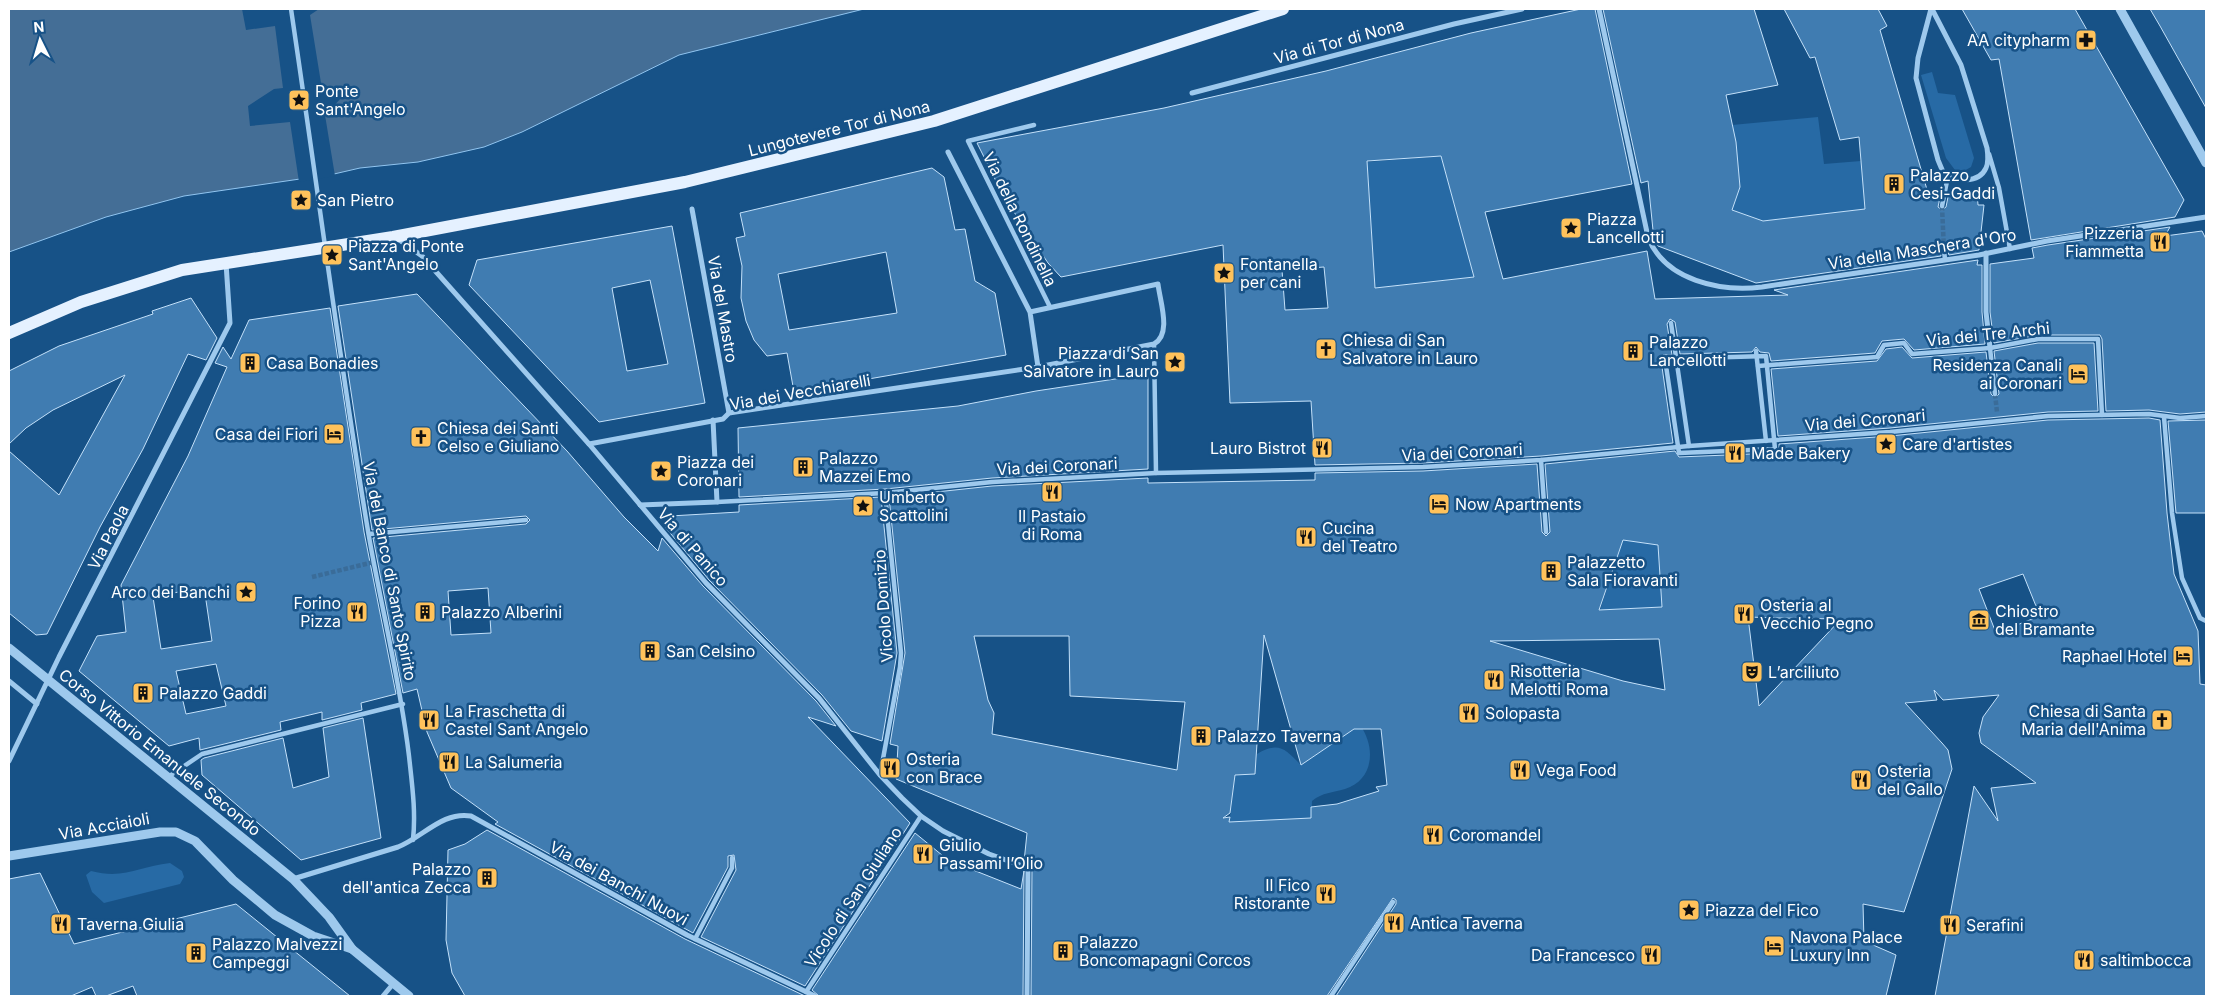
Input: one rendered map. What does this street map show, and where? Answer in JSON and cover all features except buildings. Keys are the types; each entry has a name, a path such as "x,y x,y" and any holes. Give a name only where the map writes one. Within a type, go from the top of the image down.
{"main road":[{"name":"Lungotevere Tor di Nona","path":"393,237 685,182 876,137 934,121 1283,9"},
{"path":"9,333 81,302 143,280 182,270 393,237"}],"street":[{"path":"291,9 327,247"},
{"name":"Via di Tor di Nona","path":"1192,93 1454,24 1522,9"},
{"name":"Via della Maschera d'Oro","path":"1599,9 1652,247 1663,261 1694,280 1716,286 1746,289 1986,253 2206,217"},
{"path":"1931,9 1918,58 1916,78 1938,160 1948,176 1961,180 1978,176 1986,168 1987,148"},
{"path":"1931,9 1961,65 1999,188 2010,249"},
{"path":"2120,9 2206,163"},
{"name":"Via della Rondinella","path":"1034,125 968,141 1050,307"},
{"name":"Via della Rondinella","path":"948,152 1030,312"},
{"path":"1942,206 1948,176"},
{"name":"Via del Mastro","path":"692,209 729,413"},
{"name":"Via di Panico","path":"393,237 418,252 589,444 706,583 819,698 880,775 921,816 976,848 1028,868 1027,996"},
{"name":"Via del Banco di Santo Spirito","path":"327,247 332,307 368,534 403,704 416,814 413,840"},
{"path":"1944,251 1944,259"},
{"path":"1986,253 1986,312 1995,394"},
{"name":"Via Paola","path":"9,761 230,323 226,263"},
{"path":"1158,284 1164,333 1160,341 1154,344 1038,367 1030,312 1050,307 1158,284"},
{"path":"1671,323 1689,446"},
{"name":"Via dei Tre Archi","path":"1758,366 1877,357 1884,345 1904,343 1912,354 1990,348 2038,339 2098,339 2102,415"},
{"path":"1154,344 1156,472"},
{"path":"1757,354 1766,441"},
{"path":"1757,354 1766,356 1775,449 1679,453 1665,359 1676,359 1757,354"},
{"name":"Via dei Vecchiarelli","path":"589,444 723,419 729,413 1038,367"},
{"path":"1997,412 1998,420"},
{"name":"Via dei Coronari","path":"717,502 885,493 992,482 1156,472 1423,467 1541,460 1998,420 2150,414 2206,416"},
{"path":"2164,416 2172,513 2182,578 2200,618 2206,621"},
{"path":"640,506 717,502 714,420"},
{"path":"1541,460 1546,532"},
{"name":"Vicolo Domizio","path":"880,775 901,653 885,493"},
{"path":"368,534 526,520"},
{"name":"Corso Vittorio Emanuele Secondo","path":"9,648 293,879 329,917 352,949"},
{"path":"9,681 37,704"},
{"path":"168,777 202,754 403,704"},
{"name":"Via dei Banchi Nuovi","path":"293,879 382,853 413,840 448,818 471,816 695,939 815,996"},
{"name":"Vicolo di San Giuliano","path":"806,992 921,816"},
{"name":"Via Acciaioli","path":"9,856 167,831 182,834 200,845 233,880 283,920 318,938 352,949"},
{"path":"695,939 732,868 732,858"},
{"path":"1331,996 1393,902"},
{"path":"352,949 408,996"},
{"path":"383,996 393,984"}],"shaded area":[{"path":"9,9 864,9 679,55 522,132 484,147 418,162 360,168 334,174 184,196 106,217 9,252"},
{"path":"1932,72 1938,93 1955,95 1974,158 1971,167 1964,171 1955,170 1946,158 1921,75"},
{"path":"1818,117 1824,164 1861,161 1865,209 1763,221 1732,210 1738,170 1732,125"},
{"path":"1441,156 1474,277 1375,288 1367,162"},
{"path":"1623,540 1658,540 1662,607 1600,610"},
{"path":"1360,725 1365,734 1370,753 1367,771 1355,785 1324,794 1312,801 1311,836 1265,821 1247,823 1228,833 1235,775 1255,774 1257,754 1271,748 1281,749 1286,751 1301,765"},
{"path":"170,863 182,871 184,877 180,884 104,903 92,892 86,875 91,871 113,874 123,873"}],"pier":[{"name":"Ponte Sant'Angelo","path":"242,9 319,9 310,15 321,83 345,94 325,115 335,176 299,182 290,122 250,126 248,106 274,89 283,88 275,26 246,30"}],"tunnel":[{"path":"1942,206 1944,251"},
{"path":"1995,394 1997,412"},
{"path":"312,577 374,562"}],"place":[{"name":"AA citypharm","path":"2086,40"},
{"name":"Ponte Sant'Angelo","path":"299,100"},
{"name":"Palazzo Cesi-Gaddi","path":"1894,184"},
{"name":"San Pietro","path":"301,200"},
{"name":"Piazza Lancellotti","path":"1571,228"},
{"name":"Pizzeria Fiammetta","path":"2160,242"},
{"name":"Piazza di Ponte Sant'Angelo","path":"332,255"},
{"name":"Fontanella per cani","path":"1224,273"},
{"name":"Chiesa di San Salvatore in Lauro","path":"1326,349"},
{"name":"Palazzo Lancellotti","path":"1633,351"},
{"name":"Piazza di San Salvatore in Lauro","path":"1175,362"},
{"name":"Casa Bonadies","path":"250,363"},
{"name":"Residenza Canali ai Coronari","path":"2078,374"},
{"name":"Casa dei Fiori","path":"334,434"},
{"name":"Chiesa dei Santi Celso e Giuliano","path":"421,437"},
{"name":"Care d'artistes","path":"1886,444"},
{"name":"Lauro Bistrot","path":"1322,448"},
{"name":"Made Bakery","path":"1735,453"},
{"name":"Palazzo Mazzei Emo","path":"803,467"},
{"name":"Piazza dei Coronari","path":"661,471"},
{"name":"Il Pastaio di Roma","path":"1052,492"},
{"name":"Now Apartments","path":"1439,504"},
{"name":"Umberto Scattolini","path":"863,506"},
{"name":"Cucina del Teatro","path":"1306,537"},
{"name":"Palazzetto Sala Fioravanti","path":"1551,571"},
{"name":"Arco dei Banchi","path":"246,592"},
{"name":"Forino Pizza","path":"357,612"},
{"name":"Palazzo Alberini","path":"425,612"},
{"name":"Osteria al Vecchio Pegno","path":"1744,614"},
{"name":"Chiostro del Bramante","path":"1979,620"},
{"name":"San Celsino","path":"650,651"},
{"name":"Raphael Hotel","path":"2183,656"},
{"name":"L’arciliuto","path":"1752,672"},
{"name":"Risotteria Melotti Roma","path":"1494,680"},
{"name":"Palazzo Gaddi","path":"143,693"},
{"name":"Solopasta","path":"1469,713"},
{"name":"La Fraschetta di Castel Sant Angelo","path":"429,720"},
{"name":"Chiesa di Santa Maria dell'Anima","path":"2162,720"},
{"name":"Palazzo Taverna","path":"1201,736"},
{"name":"La Salumeria","path":"449,762"},
{"name":"Osteria con Brace","path":"890,768"},
{"name":"Vega Food","path":"1520,770"},
{"name":"Osteria del Gallo","path":"1861,780"},
{"name":"Coromandel","path":"1433,835"},
{"name":"Giulio Passami l’Olio","path":"923,854"},
{"name":"Palazzo dell'antica Zecca","path":"487,878"},
{"name":"Il Fico Ristorante","path":"1326,894"},
{"name":"Piazza del Fico","path":"1689,910"},
{"name":"Antica Taverna","path":"1394,923"},
{"name":"Taverna Giulia","path":"61,924"},
{"name":"Serafini","path":"1950,925"},
{"name":"Navona Palace Luxury Inn","path":"1774,946"},
{"name":"Palazzo Boncomapagni Corcos","path":"1063,951"},
{"name":"Palazzo Malvezzi Campeggi","path":"196,953"},
{"name":"Da Francesco","path":"1651,955"},
{"name":"saltimbocca","path":"2084,960"}]}
